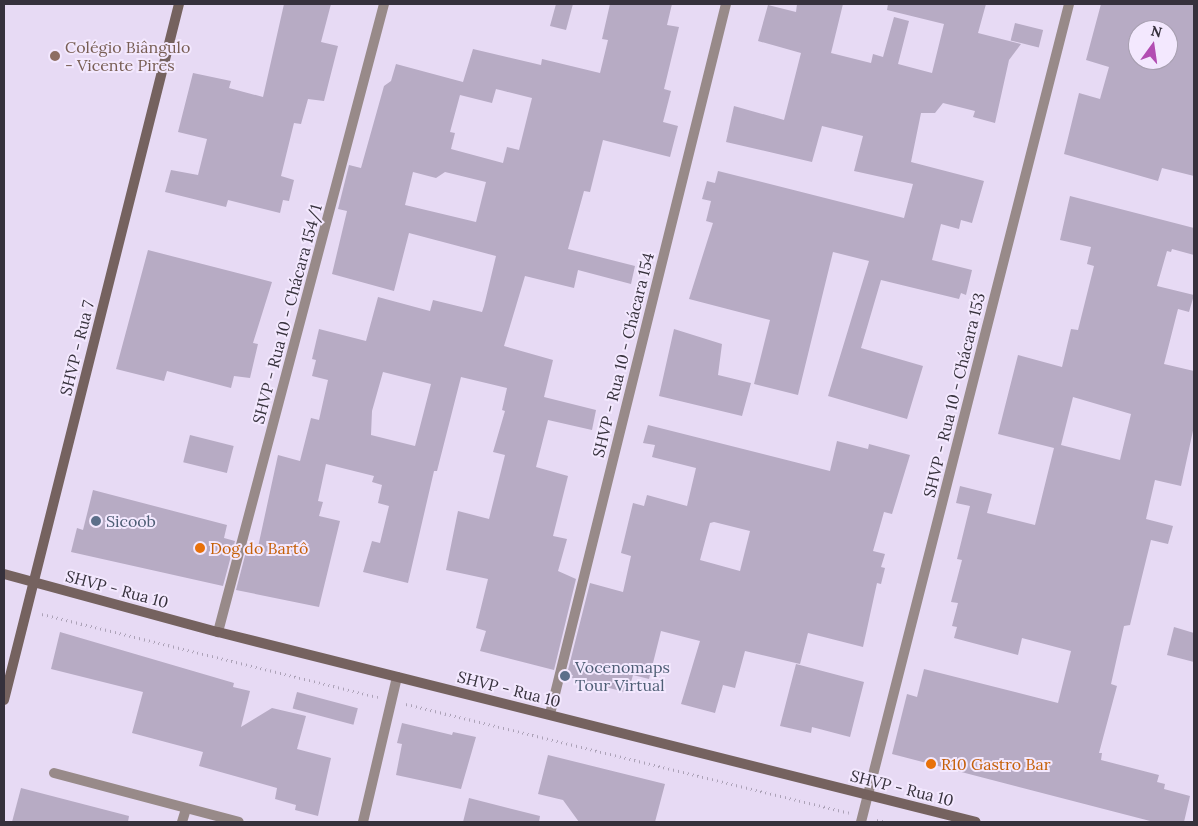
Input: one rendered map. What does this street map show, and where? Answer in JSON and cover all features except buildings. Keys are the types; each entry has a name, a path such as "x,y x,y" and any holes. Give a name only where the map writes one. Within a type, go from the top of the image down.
{"street":[{"name":"SHVP - Rua 7","path":"4,700 179,4"},
{"name":"SHVP - Rua 10 - Chácara 154/1","path":"218,632 384,4"},
{"name":"SHVP - Rua 10 - Chácara 154","path":"550,714 726,4"},
{"name":"SHVP - Rua 10 - Chácara 153","path":"862,819 1069,4"},
{"name":"SHVP - Rua 10","path":"4,574 218,632 976,822"},
{"path":"363,822 397,677"},
{"path":"54,773 239,822"},
{"path":"182,822 186,809"}],"path":[{"path":"27,610 862,819 887,822"}],"place":[{"name":"Colégio Biângulo - Vicente Pires","path":"55,56"},
{"name":"Sicoob","path":"96,521"},
{"name":"Dog do Bartô","path":"200,548"},
{"name":"Vocenomaps Tour Virtual","path":"565,676"},
{"name":"R10 Gastro Bar","path":"931,764"}]}
